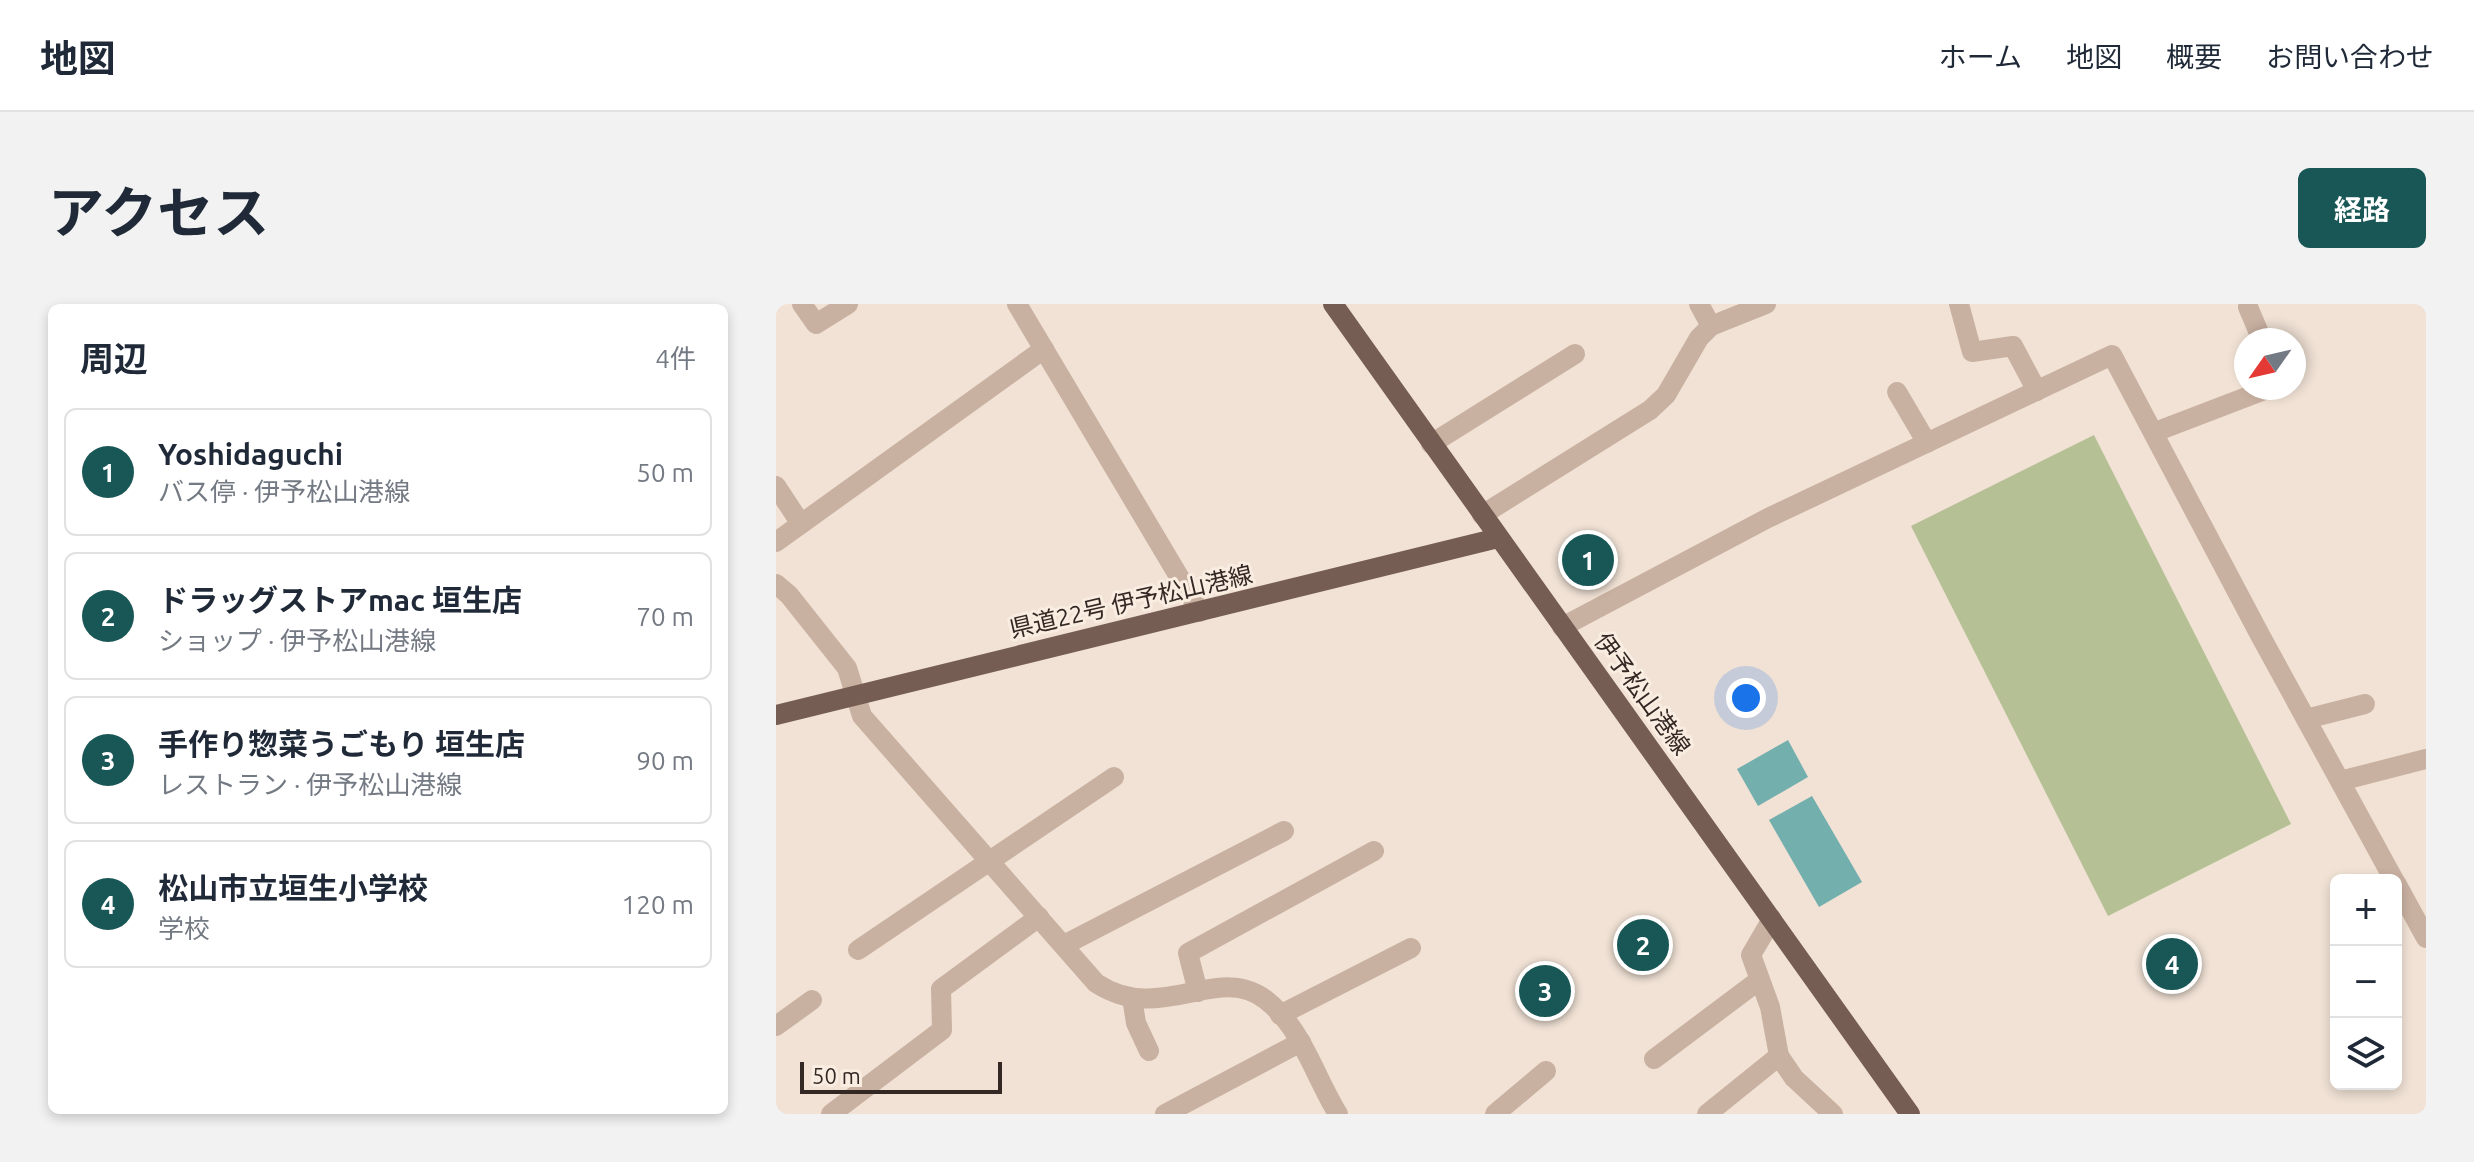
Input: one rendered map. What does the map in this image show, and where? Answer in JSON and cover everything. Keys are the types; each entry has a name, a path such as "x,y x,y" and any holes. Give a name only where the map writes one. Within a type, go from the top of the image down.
{"main road":[{"name":"伊予松山港線","path":"1333,304 1908,1113"},
{"name":"県道22号 伊予松山港線","path":"776,715 1498,538"}],"street":[{"path":"802,304 816,324 848,304"},
{"path":"1699,304 1711,326"},
{"path":"1482,515 1650,410 1666,395 1699,338 1711,326 1766,304"},
{"path":"1959,304 1972,352 2013,346 2037,391"},
{"path":"1018,305 1200,612"},
{"path":"2248,307 2257,328"},
{"path":"776,542 1044,349"},
{"path":"1431,444 1575,354"},
{"path":"1562,627 1768,518 2112,355 2391,874"},
{"path":"1897,392 1927,443"},
{"path":"2155,432 2239,400"},
{"path":"776,486 801,524"},
{"path":"776,584 789,595 847,668 862,716 1096,983 1114,995 1147,1001 1240,987 1266,1000 1301,1042 1338,1114"},
{"path":"2306,719 2365,704"},
{"path":"2340,781 2426,759"},
{"path":"858,950 1114,777"},
{"path":"1064,945 1284,831"},
{"path":"1198,992 1188,953 1252,929 1366,856 1368,879"},
{"path":"2402,895 2426,938"},
{"path":"831,1114 942,1030 941,989 1039,917"},
{"path":"1772,919 1751,955 1770,1007 1779,1056 1794,1078 1833,1114"},
{"path":"1280,1015 1411,948"},
{"path":"1654,1059 1758,981"},
{"path":"1132,998 1136,1023 1149,1051"},
{"path":"776,1026 812,1000"},
{"path":"1165,1114 1301,1042"},
{"path":"1707,1114 1779,1056"},
{"path":"1495,1114 1546,1071"}],"green space":[{"path":"2094,435 2291,824 2108,916 1911,526"}],"water":[{"path":"1788,740 1808,777 1758,806 1737,769"},
{"path":"1812,796 1862,882 1819,907 1769,820"}],"place":[{"name":"Yoshidaguchi","path":"1588,560"},
{"name":"ドラッグストアmac 垣生店","path":"1643,945"},
{"name":"松山市立垣生小学校","path":"2172,964"},
{"name":"手作り惣菜うごもり 垣生店","path":"1545,991"}]}
